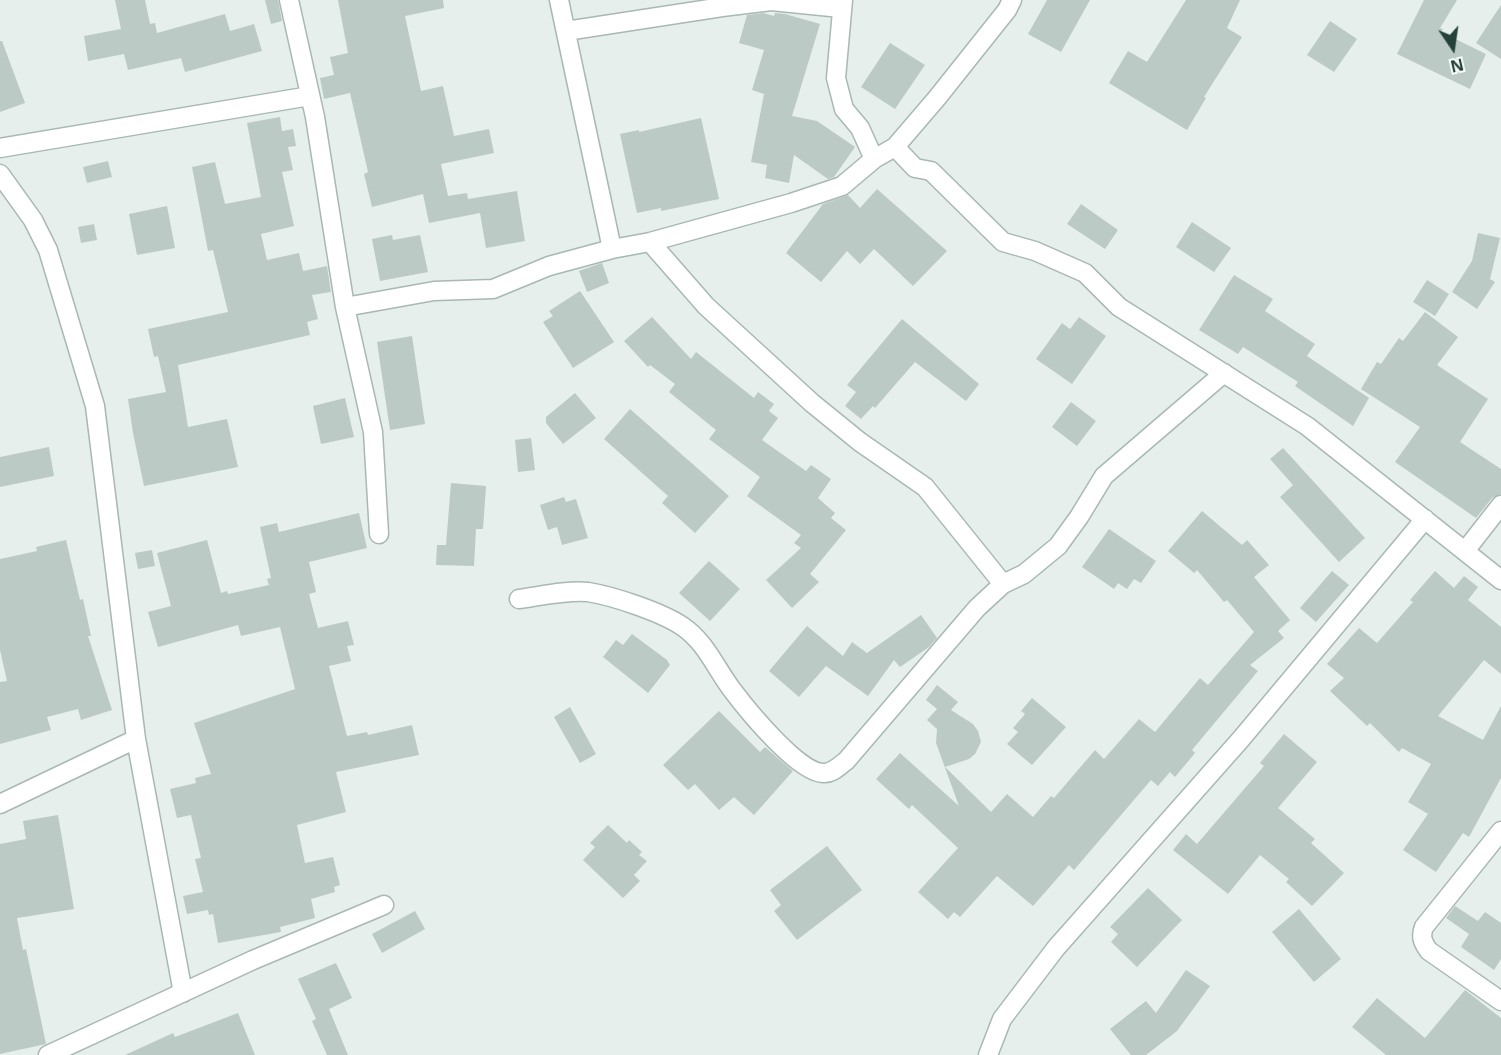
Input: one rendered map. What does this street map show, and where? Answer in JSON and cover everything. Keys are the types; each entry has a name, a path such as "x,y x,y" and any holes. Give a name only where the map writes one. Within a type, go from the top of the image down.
{"street":[{"path":"289,0 324,165 345,307 373,432 379,534"},
{"path":"559,0 612,249"},
{"path":"345,307 434,291 493,289 549,266 612,249 650,242 842,186 874,159 895,147 937,98 1007,10 1012,0"},
{"path":"566,31 722,7 771,2 842,4 836,78 844,109 860,129 874,159"},
{"path":"0,148 310,96"},
{"path":"895,147 915,168 931,171 1003,242 1035,251 1084,273 1119,307 1307,426 1501,580"},
{"path":"0,174 33,220 48,250 95,406 136,739 183,993"},
{"path":"650,242 706,306 812,403 860,442 925,487 1003,584"},
{"path":"519,598 587,592 634,604 683,627 705,647 732,691 788,754 806,768 822,773 832,772 846,761 977,608 1003,584 1024,574 1058,546 1104,476 1224,373"},
{"path":"1465,551 1501,505"},
{"path":"988,1055 1002,1019 1056,948 1233,748 1425,519"},
{"path":"0,804 136,739"},
{"path":"1501,831 1431,918 1422,933 1423,943 1429,951 1501,1001"},
{"path":"48,1055 253,960 384,905"}],"building":[{"path":"115,0 145,0 150,24 155,23 157,33 225,14 230,31 254,24 262,51 185,72 181,58 128,70 124,54 88,61 84,36 121,29"},
{"path":"265,0 278,0 282,21 271,24"},
{"path":"338,0 443,0 444,8 405,16 421,91 443,86 454,136 489,129 494,153 441,164 448,196 467,193 468,199 517,191 525,241 486,248 480,213 429,223 423,194 372,207 364,174 368,172 350,93 324,99 320,78 334,75 330,57 348,53"},
{"path":"1047,0 1090,0 1061,52 1028,34"},
{"path":"1186,0 1240,0 1227,28 1242,37 1204,97 1206,98 1187,130 1109,83 1128,51 1147,62"},
{"path":"1424,0 1457,0 1440,28 1443,29 1441,32 1486,54 1470,89 1397,54"},
{"path":"1501,5 1501,59 1476,43"},
{"path":"763,13 774,16 775,13 785,14 820,24 792,116 817,121 855,147 834,177 828,179 794,155 789,183 765,178 767,165 751,162 764,94 752,90 764,50 739,43 747,15"},
{"path":"1330,21 1357,39 1334,72 1307,55"},
{"path":"0,41 2,41 25,103 0,112"},
{"path":"890,43 925,65 895,109 861,87"},
{"path":"280,117 282,131 293,129 296,146 288,147 293,170 282,172 294,226 261,234 267,260 299,253 303,271 327,266 331,292 312,295 318,319 307,322 310,335 178,365 188,427 227,419 238,467 144,486 128,399 166,392 158,356 154,357 148,329 228,312 213,250 208,251 192,167 215,162 225,204 261,197 247,123"},
{"path":"701,118 719,199 661,211 661,208 637,213 620,134"},
{"path":"108,161 112,177 87,183 83,167"},
{"path":"877,189 947,251 913,286 874,249 860,264 847,251 821,282 786,253 823,204 848,195 860,208"},
{"path":"1081,204 1118,230 1105,249 1067,224"},
{"path":"167,206 175,248 137,255 129,214"},
{"path":"1192,222 1231,248 1214,272 1176,247"},
{"path":"94,224 97,240 81,243 78,227"},
{"path":"1478,233 1500,238 1490,279 1495,282 1477,309 1452,292 1472,261"},
{"path":"392,235 393,240 420,235 428,272 380,281 372,239"},
{"path":"602,263 609,283 587,292 579,271"},
{"path":"1234,275 1273,299 1265,311 1315,344 1307,356 1369,398 1353,426 1295,386 1298,382 1243,347 1238,354 1199,330"},
{"path":"1427,280 1449,294 1435,316 1413,302"},
{"path":"580,291 614,342 573,368 543,322 553,316 549,311"},
{"path":"1425,312 1458,337 1437,365 1488,399 1460,442 1501,469 1501,494 1492,498 1476,518 1395,462 1420,427 1361,389 1377,362 1381,364 1399,338 1403,341"},
{"path":"652,317 691,359 696,352 754,398 758,392 774,404 769,411 778,418 762,440 806,471 811,465 831,479 818,498 835,513 831,518 846,530 810,574 819,582 792,608 766,580 801,548 794,543 801,535 747,496 760,477 709,439 716,430 669,392 675,384 650,365 648,367 624,341"},
{"path":"1079,317 1106,336 1072,384 1036,359 1062,323 1070,329"},
{"path":"902,319 979,384 966,401 915,362 875,408 873,406 861,419 845,406 856,392 847,385"},
{"path":"412,336 425,424 390,430 377,342"},
{"path":"575,393 596,418 563,444 546,423 546,417"},
{"path":"345,398 354,437 321,444 313,406"},
{"path":"1071,402 1096,421 1077,446 1052,427"},
{"path":"630,409 729,496 695,533 662,503 668,496 604,439"},
{"path":"531,438 535,470 518,472 515,440"},
{"path":"49,447 54,476 0,487 0,457"},
{"path":"1283,448 1365,538 1339,562 1280,497 1293,485 1270,459"},
{"path":"451,483 486,486 483,529 476,529 474,566 436,565 437,545 446,545"},
{"path":"564,497 566,502 576,499 588,538 562,545 557,527 548,530 540,505"},
{"path":"1202,511 1242,545 1247,540 1269,565 1254,577 1290,620 1278,631 1284,638 1250,665 1258,671 1192,750 1195,753 1175,777 1170,772 1158,786 1151,780 1074,870 1069,865 1033,906 997,876 960,917 954,912 948,919 918,892 958,848 912,805 909,809 876,779 900,753 959,806 936,743 937,729 927,720 937,709 926,700 937,685 958,702 951,710 973,724 981,742 975,754 969,759 945,767 991,812 1007,794 1033,817 1051,796 1054,798 1095,750 1104,759 1139,719 1155,732 1200,678 1208,685 1254,632 1197,570 1194,573 1168,551"},
{"path":"359,513 367,548 309,562 316,592 309,594 318,628 348,621 354,645 347,646 351,661 329,666 347,736 367,732 368,735 412,725 419,755 336,772 346,812 297,825 305,863 333,857 340,885 334,887 335,892 311,899 315,918 280,927 281,932 218,943 213,914 209,915 208,910 187,914 183,896 203,892 195,859 201,858 191,815 177,818 170,789 196,783 195,778 211,774 194,723 295,689 280,627 241,636 238,625 158,647 148,612 171,606 157,553 207,540 221,593 227,591 228,594 269,585 267,579 271,578 260,527 277,523 279,532"},
{"path":"1109,529 1156,561 1141,583 1134,579 1127,589 1118,583 1114,589 1082,567"},
{"path":"66,540 80,600 83,599 91,636 88,636 112,710 81,720 78,709 47,717 51,730 0,744 0,682 7,681 0,650 0,559 37,551 36,547"},
{"path":"152,550 155,566 138,569 135,553"},
{"path":"709,561 740,589 710,621 679,593"},
{"path":"1332,571 1349,585 1316,622 1300,608"},
{"path":"1435,571 1454,588 1464,576 1478,587 1468,600 1501,627 1501,674 1484,660 1438,716 1483,740 1501,706 1501,778 1469,837 1463,833 1436,872 1403,850 1428,814 1408,802 1431,764 1402,748 1399,752 1370,723 1367,726 1330,691 1344,678 1327,664 1359,628 1377,643 1413,602 1410,600"},
{"path":"921,615 937,638 929,647 900,667 894,660 868,696 826,666 799,697 769,671 807,626 843,656 852,642 867,653"},
{"path":"632,634 667,660 670,665 648,693 603,657 616,640 623,645"},
{"path":"1032,698 1066,727 1032,765 1007,744 1018,732 1013,728 1025,714 1021,711"},
{"path":"570,707 596,754 580,763 554,717"},
{"path":"719,711 760,752 765,747 793,771 754,815 734,797 719,810 695,784 688,790 663,765"},
{"path":"1284,734 1317,762 1278,808 1315,839 1311,843 1344,873 1312,906 1286,882 1289,879 1260,855 1228,894 1173,850 1186,834 1197,844 1264,766 1260,763"},
{"path":"58,815 74,909 17,918 23,950 26,949 46,1044 0,1054 0,844 26,839 23,821"},
{"path":"608,825 627,843 629,840 642,852 639,855 647,861 634,875 640,881 623,898 583,860 595,847 590,843"},
{"path":"827,846 862,890 797,940 774,911 781,905 770,890"},
{"path":"1148,888 1182,920 1137,967 1111,942 1118,934 1110,927"},
{"path":"1455,906 1478,921 1485,912 1501,923 1501,959 1494,970 1461,947 1469,934 1446,918"},
{"path":"1299,909 1341,959 1314,982 1272,932"},
{"path":"415,911 425,929 382,953 372,934"},
{"path":"336,963 352,998 329,1009 348,1055 327,1055 312,1021 316,1019 298,979"},
{"path":"1186,970 1210,986 1177,1031 1146,1055 1131,1055 1110,1029 1146,1001 1156,1013"},
{"path":"1465,990 1501,1018 1501,1055 1386,1055 1352,1027 1377,998 1425,1038"},
{"path":"238,1013 255,1055 125,1055 173,1033 175,1037"}]}
